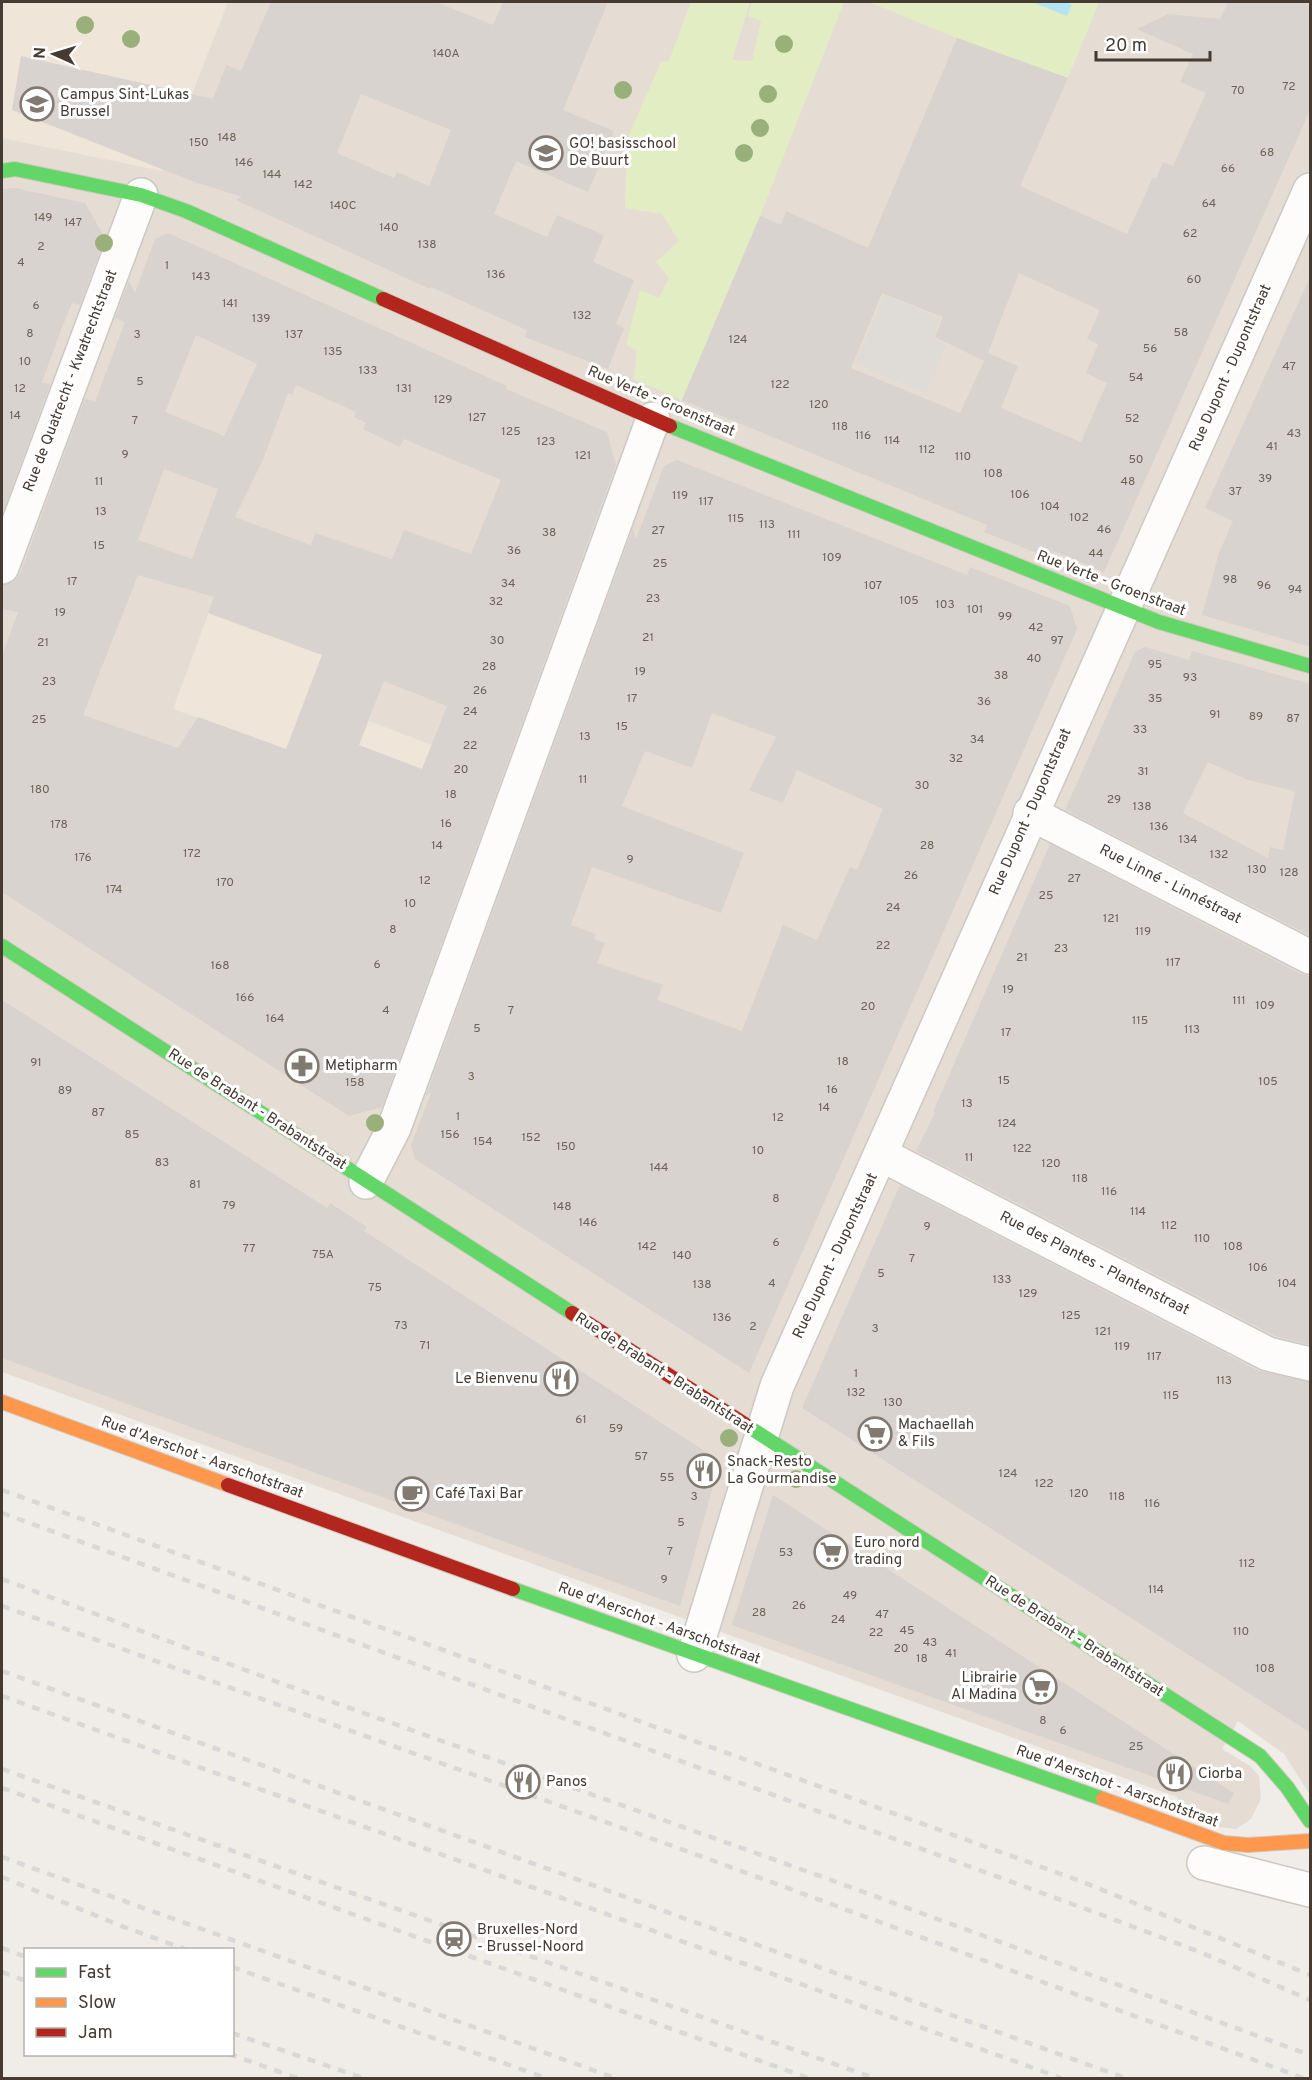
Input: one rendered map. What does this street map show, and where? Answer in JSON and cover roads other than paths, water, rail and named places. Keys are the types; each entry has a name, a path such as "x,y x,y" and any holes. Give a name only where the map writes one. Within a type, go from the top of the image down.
{"street":[{"name":"Rue Verte - Groenstraat","path":"2,171 15,169 141,195 186,211 653,418 1159,622 1311,666"},
{"name":"Rue Dupont - Dupontstraat","path":"694,1655 777,1386 882,1155 1030,813 1311,190"},
{"name":"Rue de Quatrecht - Kwatrechtstraat","path":"2,567 141,195"},
{"path":"366,1182 394,1128 653,418"},
{"name":"Rue Linné - Linnéstraat","path":"1030,813 1311,957"},
{"name":"Rue de Brabant - Brabantstraat","path":"2,946 761,1437 1260,1756 1276,1772 1311,1821"},
{"name":"Rue des Plantes - Plantenstraat","path":"882,1155 1268,1354 1311,1364"},
{"name":"Rue d'Aerschot - Aarschotstraat","path":"2,1402 694,1655 1058,1782 1231,1846 1311,1841"},
{"path":"1204,1863 1311,1890"}],"water":[{"path":"1032,2 1065,2 1072,5 1067,16"}],"railway":[{"path":"2,1490 1083,1882 1310,1975"},
{"path":"2,1513 1094,1912 1200,1952 1310,2000"},
{"path":"2,1579 291,1687 806,1871 1310,2055"},
{"path":"2,1606 706,1858 1303,2078"},
{"path":"2,1671 1125,2078"},
{"path":"2,1696 1061,2078"},
{"path":"2,1769 874,2078"},
{"path":"2,1788 808,2078"},
{"path":"2,1857 615,2078"},
{"path":"2,1877 182,1948"},
{"path":"2,1948 24,1956"},
{"path":"234,1968 546,2078"},
{"path":"2,1972 24,1980"},
{"path":"234,2034 363,2078"},
{"path":"234,2056 297,2078"}],"place":[{"name":"Campus Sint-Lukas Brussel","path":"37,104"},
{"name":"GO! basisschool De Buurt","path":"546,153"},
{"name":"Metipharm","path":"302,1066"},
{"name":"Le Bienvenu","path":"561,1379"},
{"name":"Machaellah & Fils","path":"875,1434"},
{"name":"Snack-Resto La Gourmandise","path":"704,1471"},
{"name":"Café Taxi Bar","path":"412,1494"},
{"name":"Euro nord trading","path":"831,1552"},
{"name":"Librairie Al Madina","path":"1040,1687"},
{"name":"Ciorba","path":"1175,1774"},
{"name":"Panos","path":"523,1782"},
{"name":"Bruxelles-Nord - Brussel-Noord","path":"454,1939"}]}
